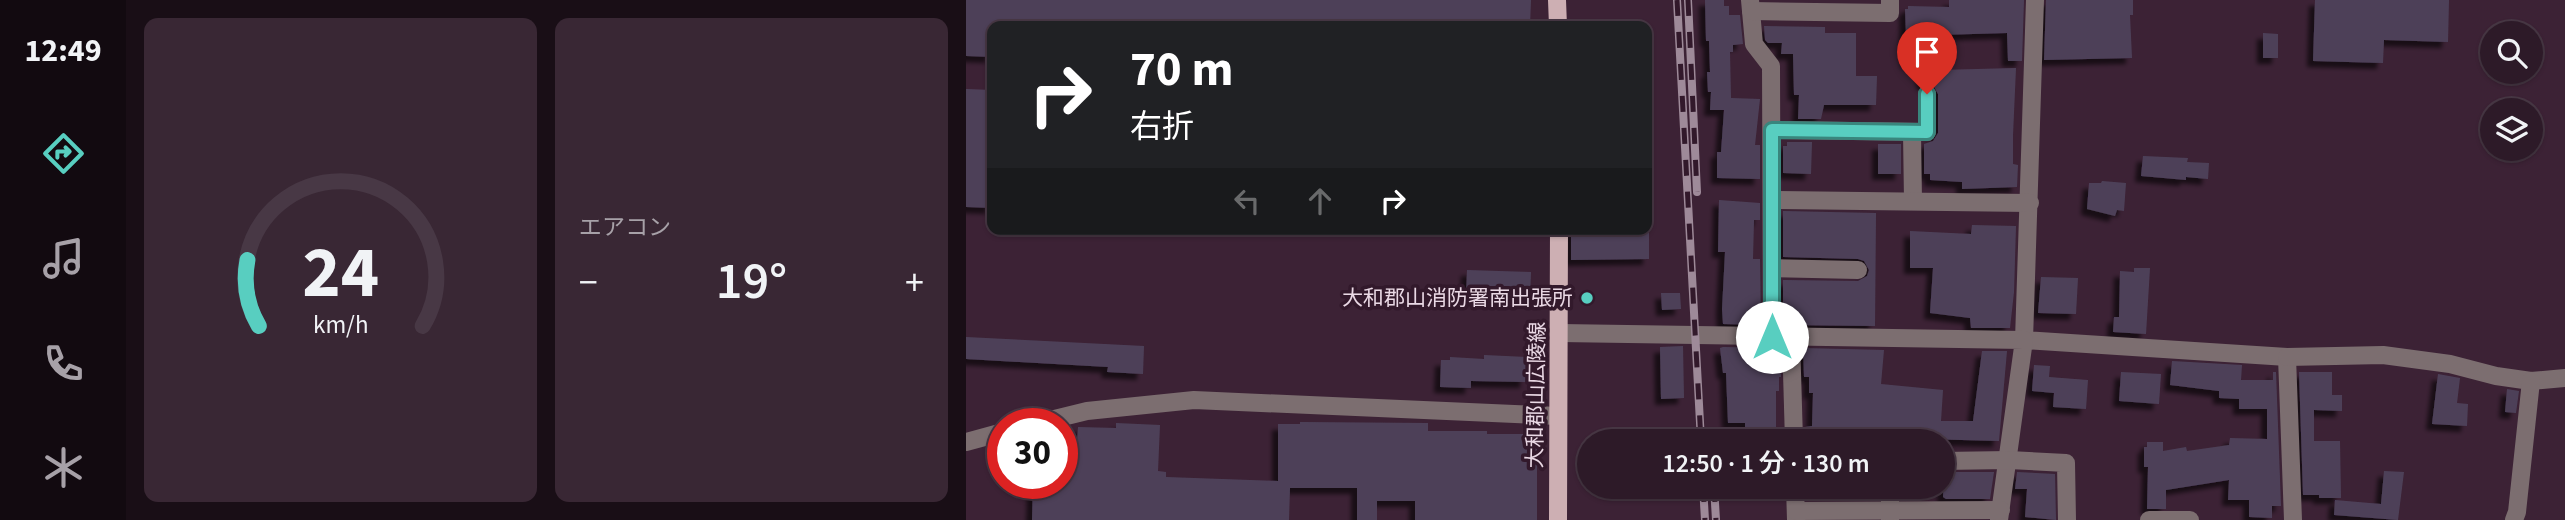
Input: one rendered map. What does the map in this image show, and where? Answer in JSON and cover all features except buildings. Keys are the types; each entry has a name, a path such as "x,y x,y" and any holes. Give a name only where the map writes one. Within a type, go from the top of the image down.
{"main road":[{"path":"1558,0 1558,21"},
{"name":"大和郡山広陵線","path":"1559,235 1559,520"}],"street":[{"path":"1772,337 1771,66 1754,44 1751,6 1890,13 1890,0"},
{"path":"1796,515 2000,515 2024,340 2035,0"},
{"path":"1772,130 1927,132 1927,94"},
{"path":"1912,132 1913,201"},
{"path":"1773,200 2030,203"},
{"path":"1772,268 1858,270"},
{"path":"1560,333 2024,340 2287,357 2383,355 2450,364 2496,376 2532,381 2565,378"},
{"path":"1791,338 1794,429"},
{"path":"2287,357 2293,520"},
{"path":"2514,520 2532,381"},
{"path":"1078,413 1194,400 1558,416"},
{"path":"966,442 987,436"},
{"path":"1955,461 2066,463 2068,520"},
{"path":"2149,520 2190,520"}],"railway":[{"path":"1677,0 1700,429"},
{"path":"1688,0 1697,192"},
{"path":"1704,499 1705,520"},
{"path":"1715,499 1716,520"}],"place":[{"name":"大和郡山消防署南出張所","path":"1587,298"}],"route":[{"path":"1772,337 1772,130 1927,132 1927,94"}]}
